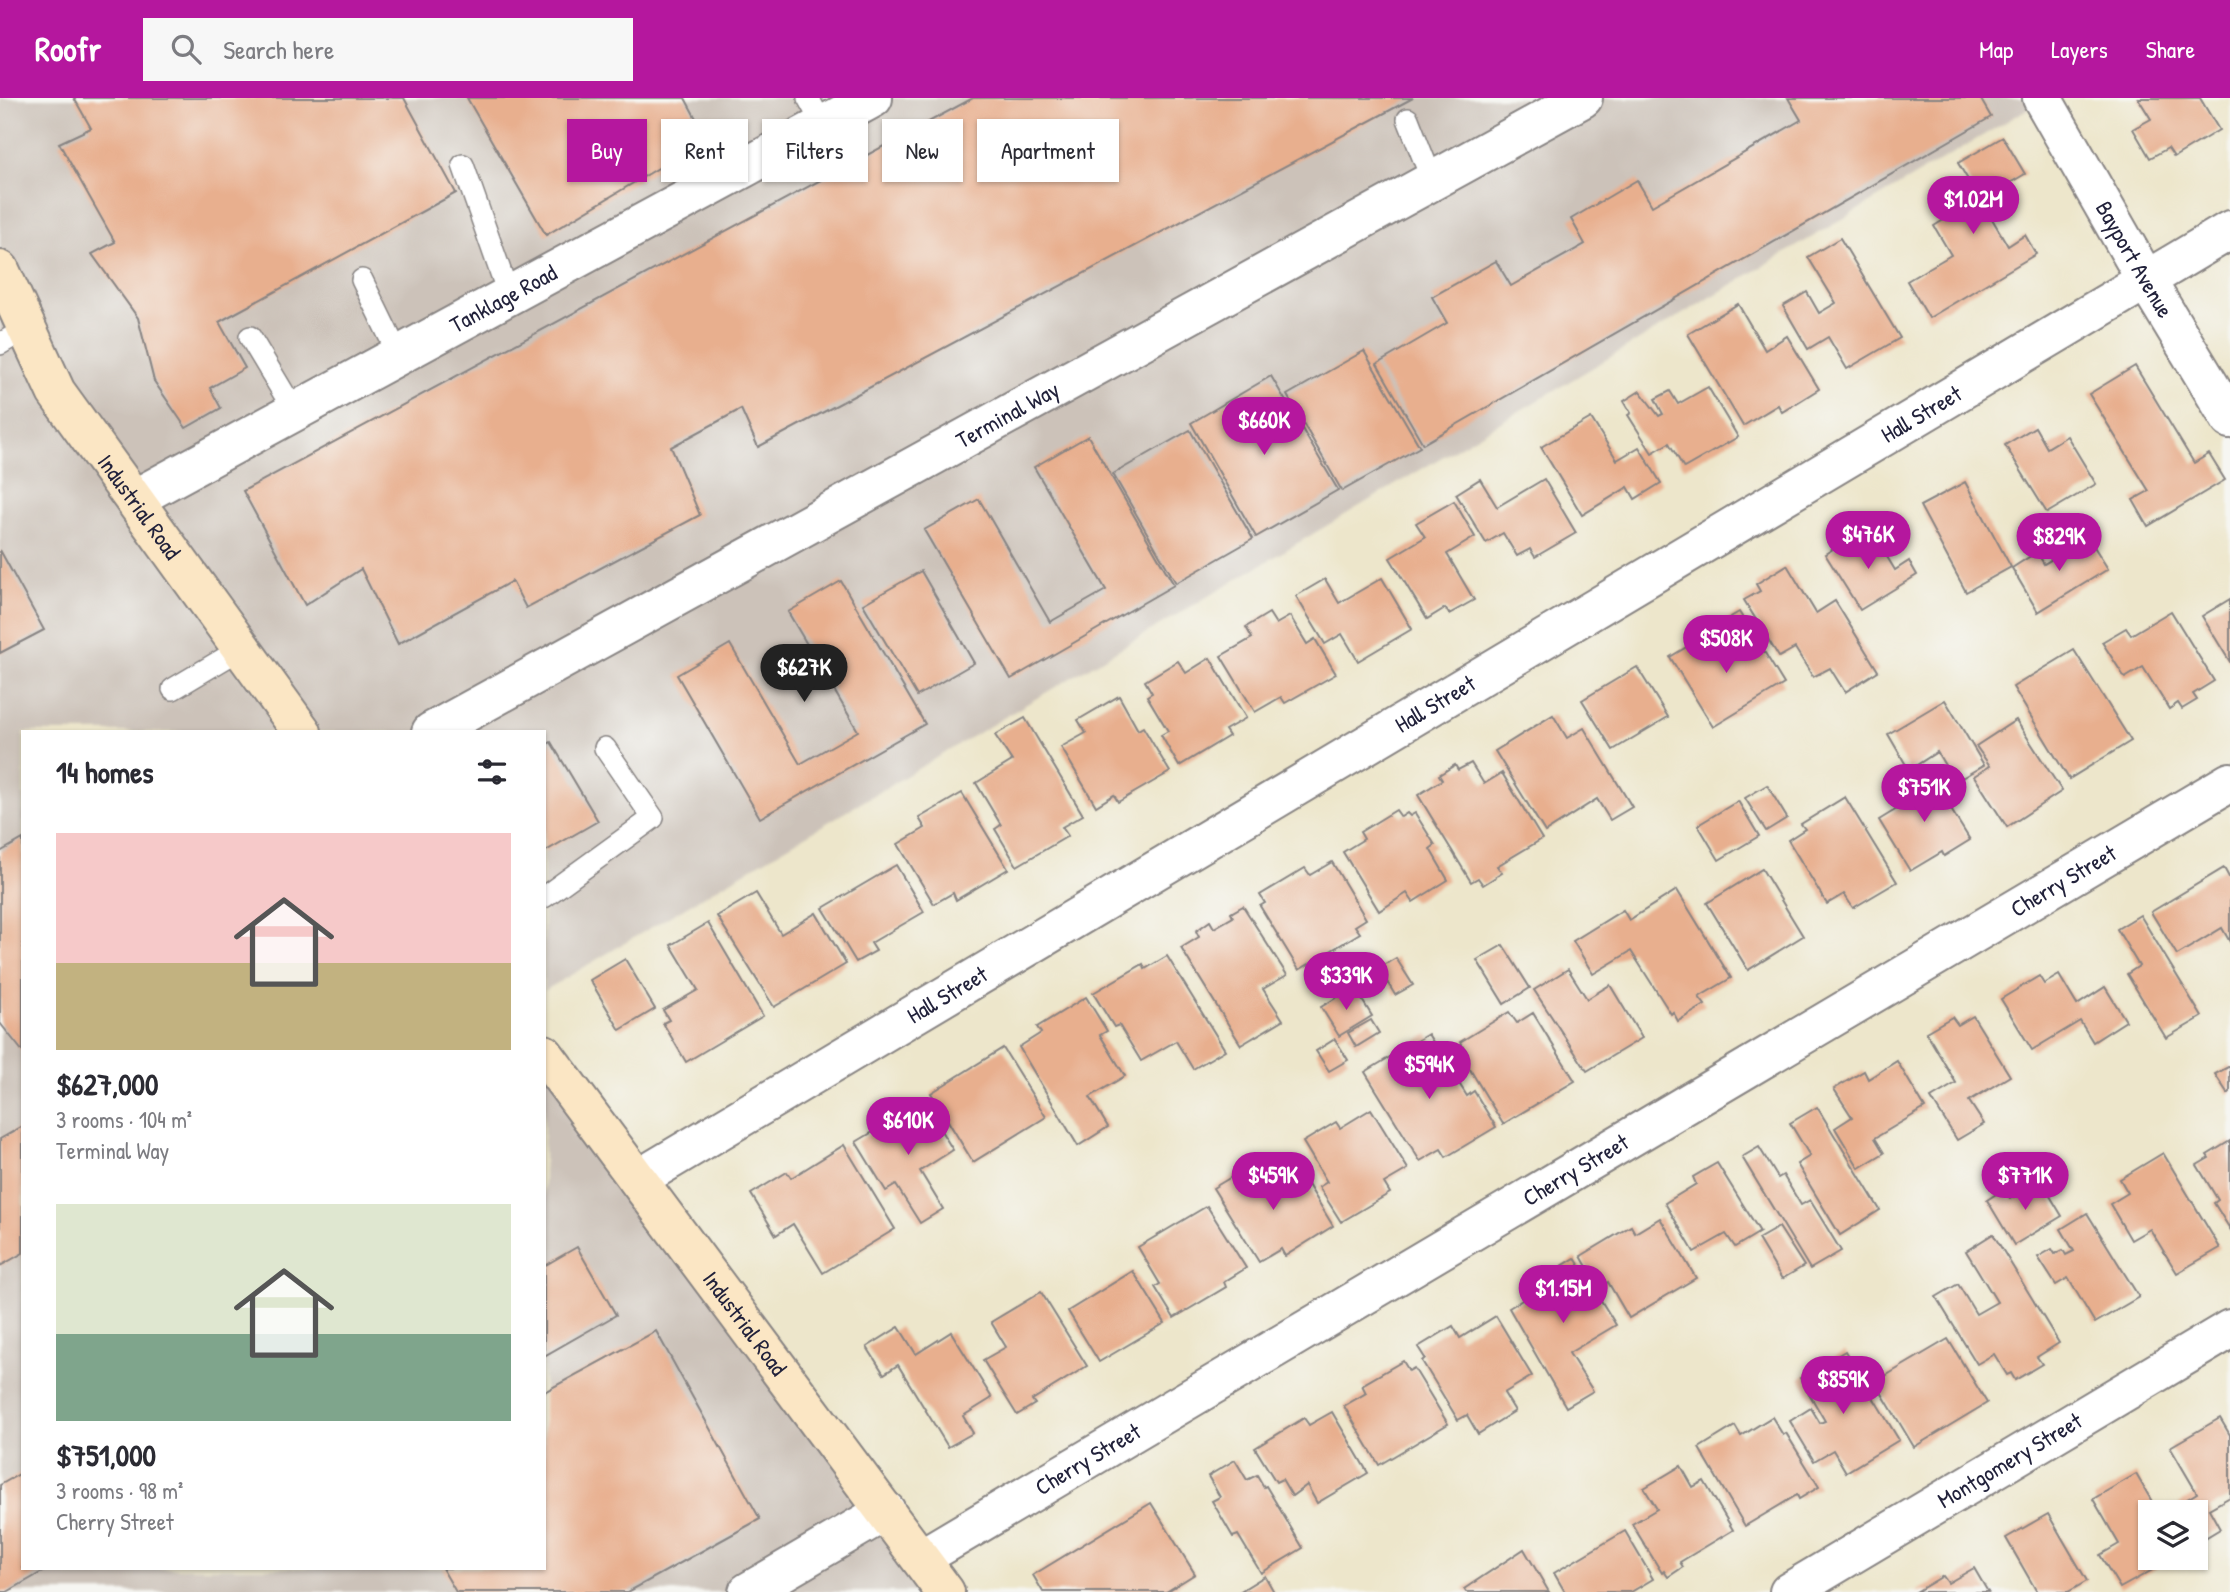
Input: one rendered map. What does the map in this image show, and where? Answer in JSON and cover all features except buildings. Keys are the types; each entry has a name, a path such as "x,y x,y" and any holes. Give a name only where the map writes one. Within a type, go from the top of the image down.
{"main road":[{"name":"Industrial Road","path":"0,270 14,336 301,730"},
{"name":"Industrial Road","path":"546,1057 945,1592"}],"street":[{"name":"Tanklage Road","path":"134,499 509,296 816,112 873,98"},
{"name":"Terminal Way","path":"435,730 1432,180 1540,108 1583,98"},
{"name":"Bayport Avenue","path":"2042,98 2146,281 2230,419"},
{"name":"Hall Street","path":"638,1179 2230,230"},
{"name":"Cherry Street","path":"921,1558 2230,782"},
{"name":"Montgomery Street","path":"1789,1592 2230,1329"},
{"path":"748,1592 886,1511"}],"lane":[{"path":"1408,119 1432,180"},
{"path":"463,165 509,296"},
{"path":"362,280 399,356"},
{"path":"250,337 295,412"},
{"path":"173,690 242,648"},
{"path":"546,896 653,818 606,748"}],"shaded area":[{"path":"0,98 2046,98 546,990 546,730 21,730 21,1570 546,1570 546,1057 945,1592 0,1592"}]}
